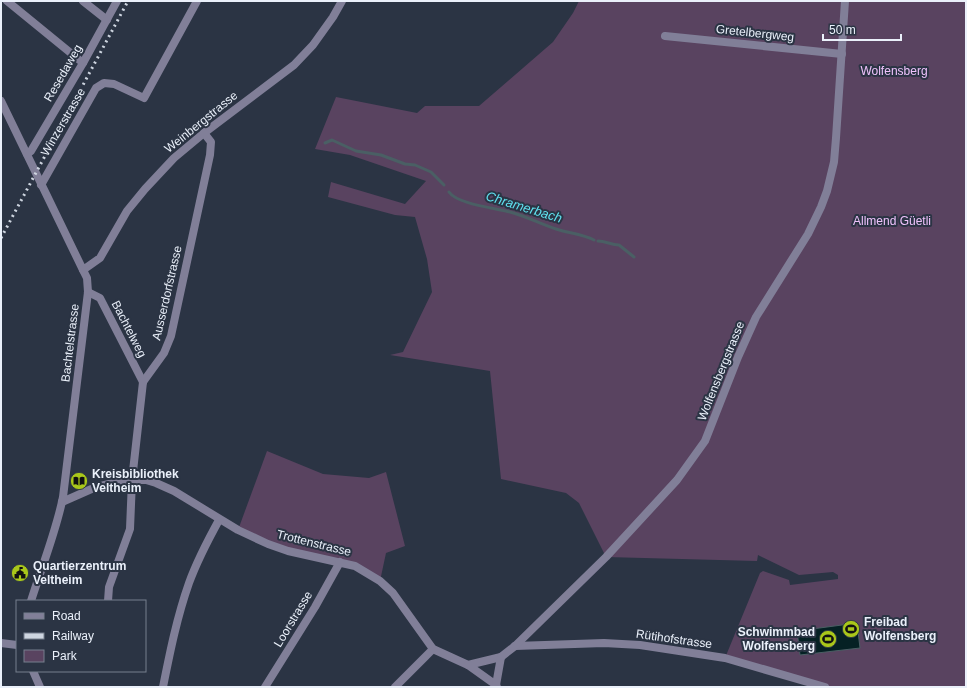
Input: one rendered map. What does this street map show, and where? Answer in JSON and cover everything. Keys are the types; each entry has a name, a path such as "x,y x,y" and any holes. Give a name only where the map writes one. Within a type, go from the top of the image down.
{"street":[{"path":"7,1 83,63"},
{"path":"83,1 106,20"},
{"name":"Resedaweg","path":"27,154 31,151 83,63 117,1"},
{"name":"Winzerstrasse","path":"42,184 96,88 104,83 114,84 144,98 197,1"},
{"name":"Weinbergstrasse","path":"83,270 100,258 127,211 174,158 204,133 294,65 313,45 333,18 342,1"},
{"name":"Wolfensbergstrasse","path":"501,657 515,646 611,552 677,480 704,441 756,317 808,234 827,191 834,154 845,1"},
{"name":"Gretelbergweg","path":"665,36 842,54"},
{"name":"Bachtelstrasse","path":"1,101 87,278 88,292 62,502 54,533 31,600"},
{"name":"Ausserdorfstrasse","path":"108,600 109,587 130,529 132,480 143,382 164,353 170,336 210,155 211,142 204,133"},
{"name":"Bachtelweg","path":"88,292 100,298 143,382"},
{"name":"Trottenstrasse","path":"62,502 96,487 132,480 146,480 174,491 219,520 268,544 288,551 354,566 380,580 393,593 433,649 468,665 496,686"},
{"path":"163,687 176,624 189,582 219,520"},
{"name":"Loorstrasse","path":"265,687 315,607 340,562"},
{"path":"1,643 16,645"},
{"name":"Rütihofstrasse","path":"515,646 604,644 640,645 725,658 825,687"},
{"path":"395,687 433,649"},
{"path":"468,665 501,657 496,686"},
{"path":"33,672 40,687"},
{"path":"791,678 802,687"}],"green space":[{"path":"579,1 966,1 966,687 825,687 725,658 760,573 763,571 789,580 790,585 838,579 838,575 833,572 799,575 758,555 757,561 606,557 579,503 566,493 501,479 490,371 390,355 403,352 432,292 427,259 415,217 395,215 328,197 331,182 405,204 426,181 350,155 315,149 336,97 417,113 425,106 479,106 553,42 573,13"},
{"path":"267,451 323,474 369,478 386,472 405,546 386,553 380,581 355,566 288,551 238,530"}],"shaded area":[{"name":"Schwimmbad Wolfensberg","path":"857,623 860,648 800,655 797,631"}],"waterway":[{"name":"Chramerbach","path":"325,143 332,140 356,151 381,155 405,164 415,165 431,172 444,185"},
{"name":"Chramerbach","path":"449,192 453,196 468,203 503,210 556,229 585,236 594,240"},
{"name":"Chramerbach","path":"598,241 619,245 634,257"}],"railway":[{"path":"1,238 128,1"}],"place":[{"name":"Kreisbibliothek Veltheim","path":"79,481"},
{"name":"Quartierzentrum Veltheim","path":"20,573"},
{"name":"Freibad Wolfensberg","path":"851,629"},
{"name":"Schwimmbad Wolfensberg","path":"828,639"}],"park label":[{"name":"Wolfensberg","path":"894,71"},
{"name":"Allmend Güetli","path":"892,221"}]}
